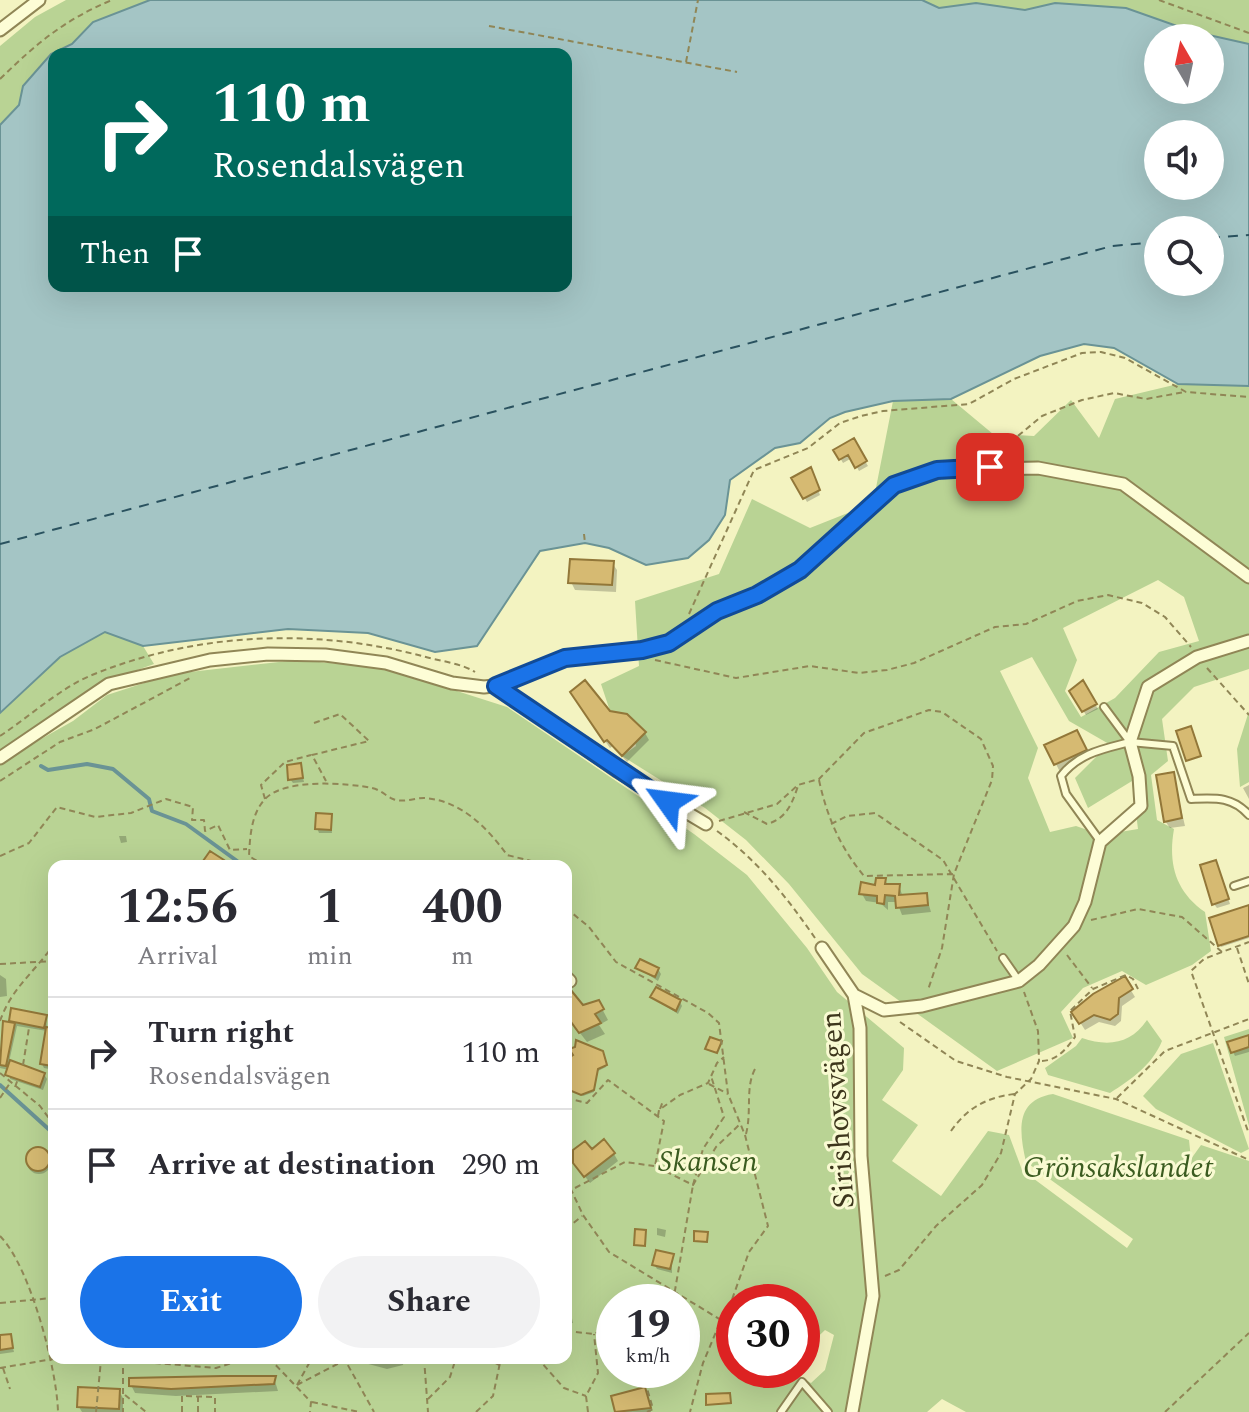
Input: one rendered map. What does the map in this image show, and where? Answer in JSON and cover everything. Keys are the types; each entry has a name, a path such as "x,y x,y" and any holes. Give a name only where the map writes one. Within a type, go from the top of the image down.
{"street":[{"path":"0,30 39,0"},
{"path":"0,758 109,684 203,662 268,654 325,655 386,663 462,685 496,686 565,658 647,649 669,643 717,611 757,595 800,570 894,485 937,470 1038,468 1123,484 1249,577"},
{"path":"854,995 884,1010 922,1006 1019,981 1074,926 1085,902 1100,842 1141,806 1139,776 1130,742 1148,687 1197,657 1249,641"},
{"path":"496,686 617,771 706,824"},
{"name":"Sirishovsvägen","path":"822,948 854,995 860,1028 861,1156 873,1281 870,1320 852,1412"}],"lane":[{"path":"1104,707 1130,742"},
{"path":"1100,842 1066,794 1061,776 1071,762 1095,751 1130,742 1173,746 1191,799 1224,798 1240,805 1249,815"},
{"path":"1234,886 1249,881"},
{"path":"1003,958 1019,981"},
{"path":"781,1412 802,1382 828,1412"}],"path":[{"path":"0,79 45,35 80,13 112,0"},
{"path":"685,62 698,0"},
{"path":"1159,0 1249,33"},
{"path":"489,26 737,72"},
{"path":"686,631 687,618 754,470 808,448 840,423 883,411 969,404 1014,379 1082,353 1101,352 1125,358 1186,392"},
{"path":"990,467 993,457 1042,416 1082,400 1114,393 1146,399 1186,392 1249,397"},
{"path":"584,534 585,543"},
{"path":"647,649 654,660 736,678 810,666 859,673 887,670 914,663 995,627 1026,624 1077,601 1108,595 1142,603 1165,617 1184,634 1197,657 1249,715"},
{"path":"0,736 89,676 156,655 246,639 302,637 366,642 470,669 496,686"},
{"path":"0,781 60,742 95,729 197,674 203,662"},
{"path":"706,824 777,804 798,785 819,779 864,733 929,710 959,722 981,739 993,766 992,780 954,874 942,948 922,1006"},
{"path":"265,799 261,785 285,762 347,749 369,741 340,714 314,723"},
{"path":"312,755 327,782"},
{"path":"819,779 831,824 864,876 954,874"},
{"path":"255,860 249,856 250,828 265,799 289,788 327,782 372,788 395,800 439,801 471,815 490,831 507,855 527,860"},
{"path":"744,812 767,824 776,821 793,802 798,785"},
{"path":"0,856 11,854 29,843 57,807 95,817 145,809 166,799 193,807 192,820 204,820 205,831 218,825 230,850 249,849"},
{"path":"831,824 847,816 875,813 943,860 954,874 990,943 1003,958"},
{"path":"706,824 761,869 784,893 822,948"},
{"path":"1074,926 1123,910 1167,914 1182,917 1222,952"},
{"path":"572,913 589,927 616,962 708,1013 719,1023 728,1094 745,1135 768,1226 749,1252 739,1284"},
{"path":"1249,942 1204,959 1191,971 1249,1134"},
{"path":"1058,944 1093,989"},
{"path":"1236,947 1249,984"},
{"path":"0,1021 23,977 48,952"},
{"path":"0,964 48,961"},
{"path":"1039,1061 1050,1060 1065,1051 1075,1037 1070,1011 1093,989 1126,975 1133,979 1138,989"},
{"path":"873,1281 899,1270 936,1226 982,1185 1001,1153 1015,1094 1031,1079 1039,1061 1038,1031 1019,981"},
{"path":"884,1010 956,1061 1007,1077 1031,1079 1116,1099 1249,1160"},
{"path":"1116,1099 1165,1051 1249,1019"},
{"path":"23,1065 29,1028"},
{"path":"659,1110 680,1095 708,1083 724,1057"},
{"path":"745,1135 752,1114 749,1087 755,1069"},
{"path":"0,1073 9,1084 40,1106 48,1117"},
{"path":"673,1284 703,1149 724,1117 711,1076"},
{"path":"15,1088 18,1079"},
{"path":"572,1099 587,1103 608,1080 664,1121 655,1166"},
{"path":"708,1083 728,1094"},
{"path":"0,1098 9,1084"},
{"path":"951,1131 965,1111 1000,1095 1015,1094"},
{"path":"658,1117 663,1101"},
{"path":"693,1185 716,1147 739,1125"},
{"path":"657,1284 609,1252 583,1215 573,1189 625,1162 655,1166 693,1185"},
{"path":"572,1224 583,1215"},
{"path":"0,1236 15,1251 48,1350"},
{"path":"0,1303 48,1298"},
{"path":"572,1332 594,1334 598,1373 586,1396 588,1412"},
{"path":"690,1412 703,1363 716,1332"},
{"path":"1165,1412 1249,1333"},
{"path":"10,1389 1,1368 48,1359"},
{"path":"52,1364 58,1412"},
{"path":"96,1412 101,1364"},
{"path":"123,1364 123,1412"},
{"path":"168,1364 216,1368 229,1364"},
{"path":"275,1364 311,1402 359,1412"},
{"path":"297,1385 309,1364"},
{"path":"297,1385 337,1364"},
{"path":"347,1364 374,1412"},
{"path":"424,1364 428,1412"},
{"path":"427,1399 450,1377 454,1364"},
{"path":"543,1364 564,1388 586,1396"},
{"path":"476,1412 493,1396 500,1365"},
{"path":"647,1388 653,1409 647,1412"},
{"path":"124,1394 146,1412"},
{"path":"182,1412 182,1396 215,1397 215,1412"},
{"path":"198,1412 199,1396"},
{"path":"310,1412 311,1402"}],"green space":[{"path":"66,0 149,0 93,22 72,44 64,48 48,48 48,57 23,86 19,105 0,125 0,46 35,17"},
{"path":"922,0 1249,0 1249,44 1224,38 1224,24 1171,24 1126,8 1056,3 1025,10 976,3 939,8"},
{"path":"1178,384 1249,386 1249,669 1194,687 1162,719 1168,761 1151,775 1157,820 1174,829 1172,853 1176,875 1187,895 1205,912 1211,951 1192,965 1146,985 1122,971 1083,988 1061,1012 1073,1038 997,1071 862,974 789,884 746,840 705,808 622,756 636,746 635,741 646,731 627,714 610,711 601,684 639,666 635,601 719,574 752,499 810,528 873,503 893,401 951,399 993,434 1034,436 1071,400 1099,438 1115,399","holes":["1158,580 1184,597 1199,641 1159,652 1115,698 1081,717 1065,691 1077,660 1063,628","1032,657 1069,721 1109,744 1075,778 1088,808 1132,781 1138,829 1102,835 1076,826 1050,832 1028,778 1038,748 1000,671"]},
{"path":"105,632 143,646 154,664 112,679 0,750 0,713 60,657"},
{"name":"Skansen","path":"297,660 385,668 507,707 694,834 747,875 807,948 837,992 904,1048 903,1070 882,1100 918,1125 892,1161 941,1196 988,1131 1009,1135 1022,1170 1127,1248 1133,1239 1026,1162 1021,1128 1026,1110 1041,1097 1053,1094 1189,1140 1191,1159 1201,1145 1249,1161 1249,1412 966,1412 942,1399 927,1412 0,1412 0,762 73,721 107,695 172,674"},
{"path":"1249,711 1249,782 1240,787 1237,749"},
{"path":"1147,1020 1162,1041 1158,1050 1140,1071 1110,1093 1048,1075 1045,1068 1076,1046 1082,1038 1110,1043 1126,1039"},
{"path":"1249,1029 1249,1126 1224,1037"},
{"path":"1213,1043 1249,1149 1241,1153 1156,1109 1143,1096 1181,1054"}],"water":[{"path":"150,0 922,0 939,8 976,3 1025,10 1055,3 1126,8 1171,24 1144,24 1144,104 1224,104 1224,38 1249,44 1249,386 1178,384 1114,348 1084,344 1040,356 951,399 893,401 830,418 800,443 775,448 730,480 725,515 709,540 688,558 646,565 609,548 585,543 540,551 477,646 435,652 368,633 288,629 143,646 105,632 60,657 0,713 0,125 19,105 23,86 48,57 48,292 572,292 572,48 64,48 72,44 93,22"}],"building":[{"path":"854,438 867,461 855,468 848,455 839,460 833,450"},
{"path":"811,467 820,490 803,499 791,478"},
{"path":"570,559 614,561 612,585 568,583"},
{"path":"585,680 610,711 627,714 646,732 622,756 607,740 604,742 570,692"},
{"path":"1083,680 1097,704 1082,712 1069,691"},
{"path":"1191,726 1201,756 1186,761 1176,731"},
{"path":"1077,730 1087,750 1054,765 1044,745"},
{"path":"301,763 303,778 288,780 287,765"},
{"path":"1174,772 1182,818 1164,822 1156,775"},
{"path":"316,813 332,814 331,830 315,829"},
{"path":"210,851 224,860 204,860"},
{"path":"1216,860 1229,899 1212,905 1200,865"},
{"path":"876,878 886,878 885,884 900,884 899,895 927,893 928,905 896,908 895,896 885,895 884,904 877,903 877,896 859,894 861,882 875,885"},
{"path":"1249,905 1249,936 1218,946 1209,918"},
{"path":"640,959 659,968 655,977 635,968"},
{"path":"1125,976 1133,989 1119,998 1118,1014 1110,1020 1094,1015 1079,1024 1071,1012 1093,994"},
{"path":"656,987 681,1000 676,1011 650,997"},
{"path":"572,991 583,1005 599,1000 604,1009 595,1014 601,1023 579,1033 572,1023"},
{"path":"11,1008 47,1015 44,1028 9,1021"},
{"path":"3,1021 15,1023 6,1066 0,1065"},
{"path":"46,1027 48,1027 48,1065 40,1064"},
{"path":"1249,1035 1249,1047 1231,1053 1227,1042"},
{"path":"710,1037 722,1041 717,1053 705,1049"},
{"path":"576,1040 603,1051 607,1065 598,1069 594,1090 581,1095 572,1091 572,1048"},
{"path":"10,1060 45,1073 40,1087 5,1075"},
{"path":"604,1139 615,1153 584,1177 573,1163 573,1150 585,1141 592,1149"},
{"path":"38,1147 47,1150 47,1168 38,1171 29,1168 26,1159 29,1150"},
{"path":"635,1229 646,1230 645,1246 634,1245"},
{"path":"694,1231 708,1232 707,1242 694,1241"},
{"path":"656,1250 674,1254 670,1269 652,1265"},
{"path":"11,1334 13,1348 0,1350 0,1335"},
{"path":"276,1376 274,1384 171,1389 129,1386 129,1378"},
{"path":"78,1387 120,1389 119,1409 77,1407"},
{"path":"645,1388 651,1408 615,1412 611,1396"},
{"path":"730,1393 731,1403 706,1405 706,1394"}],"waterway":[{"path":"41,766 48,770 87,764 113,769 149,799 152,811 186,824 236,860"},
{"path":"0,1085 48,1129"}],"ferry route":[{"path":"1224,237 1249,235"},
{"path":"0,544 1112,246 1144,243"}],"route":[{"path":"668,802 617,771 496,686 536,668 585,653 642,650 669,643 717,611 757,595 800,570 894,485 937,470 990,467"}],"park label":[{"name":"Grönsakslandet","path":"1118,1168"}]}
